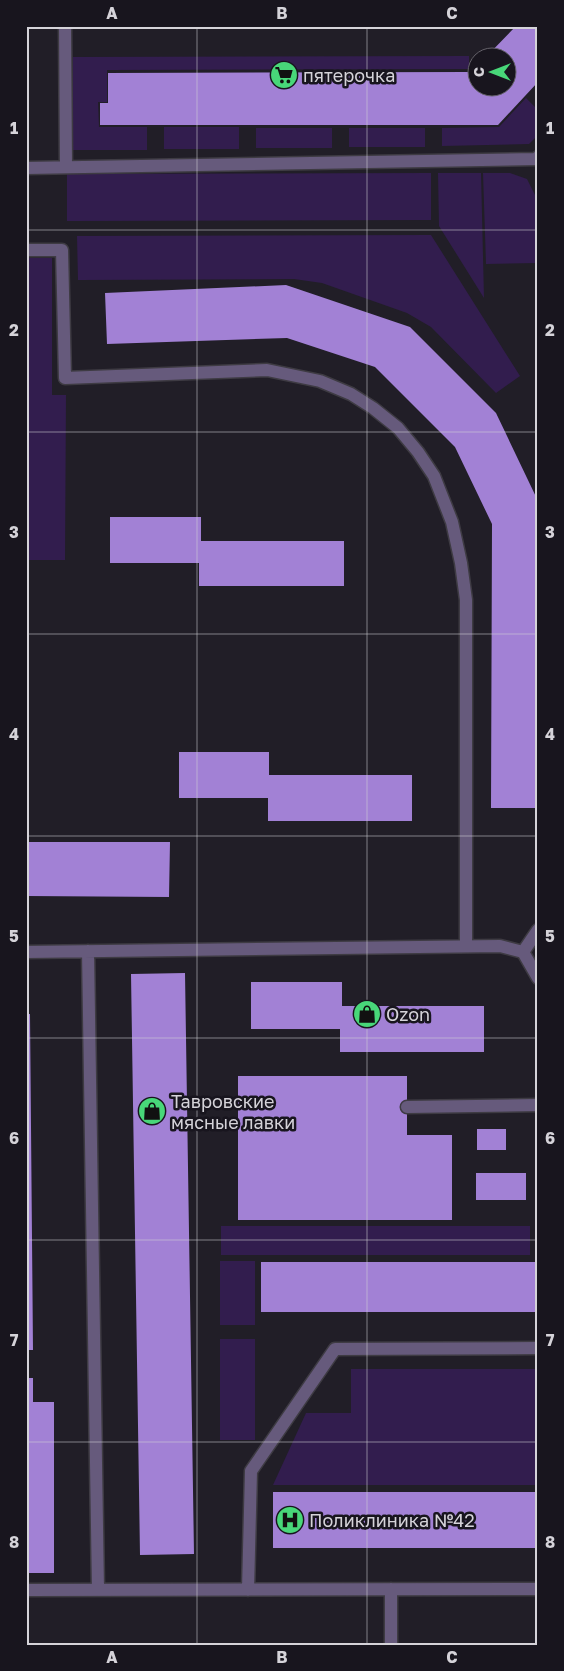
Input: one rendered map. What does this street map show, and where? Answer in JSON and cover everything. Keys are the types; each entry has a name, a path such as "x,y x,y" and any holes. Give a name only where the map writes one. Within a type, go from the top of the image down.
{"lane":[{"path":"65,26 66,167"},
{"path":"26,168 537,161"},
{"path":"26,250 62,250 65,378 266,370 320,381 366,403 398,428 418,452 434,476 452,522 461,563 466,600 466,946"},
{"path":"523,952 538,930"},
{"path":"26,952 500,946 523,952 538,978"},
{"path":"88,951 98,1590"},
{"path":"408,1107 538,1105"},
{"path":"248,1590 251,1471 335,1349 538,1348"},
{"path":"26,1590 538,1589"},
{"path":"391,1590 391,1645"}],"shaded area":[{"path":"466,56 466,69 107,70 107,102 98,102 99,127 147,127 147,150 73,150 73,57"},
{"path":"526,98 538,110 538,135 529,144 442,146 442,128 499,127"},
{"path":"164,127 239,127 239,149 164,149"},
{"path":"256,128 332,128 332,148 256,148"},
{"path":"349,128 425,128 425,147 349,147"},
{"path":"431,173 431,220 67,221 67,174"},
{"path":"438,173 481,173 484,298 439,226"},
{"path":"483,173 510,173 527,179 538,201 538,263 486,264"},
{"path":"431,235 520,376 496,393 431,327 407,313 322,283 294,279 78,280 77,236"},
{"path":"26,258 52,258 52,395 66,395 65,560 26,560"},
{"path":"221,1226 530,1226 530,1255 221,1255"},
{"path":"220,1261 255,1261 255,1325 220,1325"},
{"path":"220,1339 255,1339 255,1440 220,1440"},
{"path":"351,1369 538,1369 538,1485 273,1485 306,1413 351,1413"}],"building":[{"path":"516,26 538,26 538,82 498,125 100,125 100,103 108,103 108,73 466,72 466,98 516,98 516,48 495,48"},
{"path":"286,285 410,327 496,413 538,501 538,808 491,808 492,524 455,447 375,367 287,338 107,344 105,293"},
{"path":"110,517 201,517 201,541 344,541 344,586 199,586 199,563 110,563"},
{"path":"179,752 269,752 269,775 412,775 412,821 268,821 268,798 179,798"},
{"path":"26,842 170,842 169,897 26,896"},
{"path":"185,973 194,1554 140,1555 131,974"},
{"path":"251,982 342,982 342,1006 484,1006 484,1052 340,1052 340,1029 251,1029"},
{"path":"26,1014 30,1014 33,1350 26,1350"},
{"path":"238,1076 407,1076 407,1135 452,1135 452,1220 238,1220"},
{"path":"477,1129 506,1129 506,1150 477,1150"},
{"path":"476,1173 526,1173 526,1200 476,1200"},
{"path":"261,1262 538,1262 538,1312 261,1312"},
{"path":"26,1378 33,1378 33,1402 54,1402 54,1573 26,1573"},
{"path":"273,1492 538,1492 538,1548 273,1548"}],"place":[{"name":"пятерочка","path":"284,75"},
{"name":"Ozon","path":"367,1014"},
{"name":"Тавровские мясные лавки","path":"152,1111"},
{"name":"Поликлиника №42","path":"290,1520"}]}
